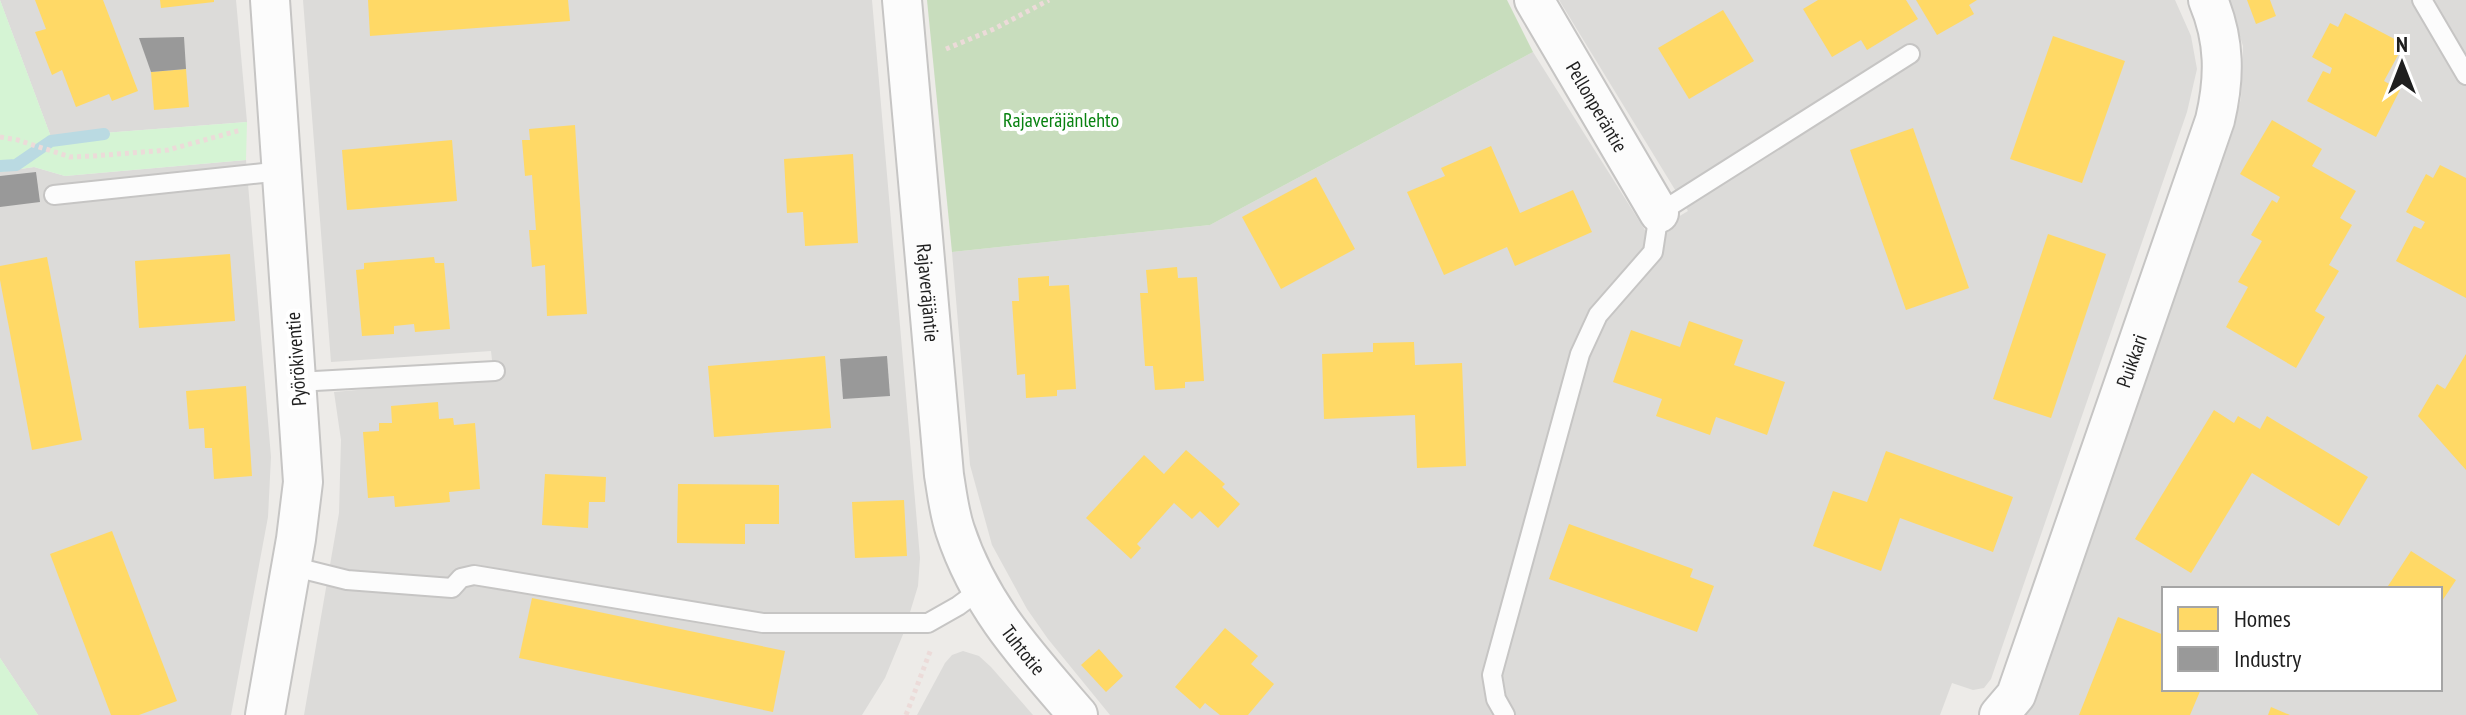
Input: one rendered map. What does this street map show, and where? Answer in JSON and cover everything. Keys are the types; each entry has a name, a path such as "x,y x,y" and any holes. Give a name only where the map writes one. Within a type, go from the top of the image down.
{"street":[{"name":"Pyörökiventie","path":"265,715 303,482 270,0"},
{"name":"Rajaveräjäntie","path":"902,0 944,475 971,592"},
{"name":"Pellonperäntie","path":"1534,0 1659,213"},
{"name":"Puikkari","path":"1999,715 2016,695 2215,120 2222,90 2223,65 2220,31 2208,0"},
{"name":"Tuhtotie","path":"971,592 1078,715"}],"lane":[{"path":"2422,0 2466,75"},
{"path":"1505,715 1496,699 1492,675 1580,354 1598,315 1653,252 1659,213 1910,54"},
{"path":"54,195 282,171"},
{"path":"297,382 495,371"},
{"path":"291,566 347,580 452,588 461,578 474,575 763,623 928,623 971,592"}],"path":[{"path":"909,96 938,52 994,29 1049,0"},
{"path":"0,137 57,153 82,156 168,150 245,129"},
{"path":"906,715 931,649 971,592"}],"shaded area":[{"path":"0,0 236,0 247,122 51,137"},
{"path":"303,0 872,0 920,558 918,586 904,632 885,678 862,715 304,715 339,513 341,440 334,392 494,378 491,351 331,362"},
{"path":"1559,0 2175,0 2191,36 2197,69 2187,112 1991,679 1984,688 1973,690 1952,683 1940,715 1110,715 1027,609 992,545 970,465 952,252 1210,225 1533,52 1648,235 1688,211"},
{"path":"2228,0 2466,0 2466,715 2025,715 2233,131 2241,98 2243,46"},
{"path":"246,160 271,457 268,517 231,715 38,715 0,658 0,172 34,167 65,176"},
{"path":"963,651 979,656 1033,715 917,715 945,663 952,655"}],"green space":[{"path":"0,0 51,137 247,122 246,160 65,176 34,167 0,172"},
{"name":"Rajaveräjänlehto","path":"927,0 1507,0 1533,52 1210,225 952,252"},
{"path":"0,658 38,715 0,715"}],"building: Homes":[{"path":"35,0 103,0 138,91 112,101 109,94 76,107 62,70 52,75 35,32 46,29"},
{"path":"160,0 214,0 214,2 161,8"},
{"path":"368,0 568,0 570,21 370,36"},
{"path":"1818,0 1906,0 1918,19 1867,50 1861,40 1832,57 1803,9"},
{"path":"1916,0 1977,0 1969,5 1974,14 1937,35"},
{"path":"2247,0 2270,0 2276,16 2256,24"},
{"path":"1723,10 1754,61 1689,99 1658,48"},
{"path":"2345,13 2404,44 2384,81 2400,90 2376,137 2307,101 2323,71 2330,74 2332,68 2312,57 2330,23 2338,27"},
{"path":"2053,36 2125,61 2082,183 2010,159"},
{"path":"186,69 189,107 154,110 151,72"},
{"path":"2272,120 2322,149 2312,166 2356,191 2340,218 2352,225 2329,265 2339,271 2315,311 2325,317 2296,368 2226,327 2248,287 2238,282 2262,241 2251,235 2272,200 2277,203 2280,197 2240,174"},
{"path":"575,125 587,314 547,316 545,265 532,267 529,230 536,230 532,175 525,176 522,140 530,140 529,129"},
{"path":"1913,128 1969,288 1906,310 1850,150"},
{"path":"452,140 457,201 347,210 342,150"},
{"path":"1491,146 1520,213 1573,190 1592,232 1515,266 1507,247 1444,275 1407,192 1445,176 1441,168"},
{"path":"853,154 858,243 805,246 803,212 787,213 784,159"},
{"path":"2440,165 2466,178 2466,298 2396,261 2414,226 2421,229 2425,222 2406,212 2426,174 2433,178"},
{"path":"1316,177 1355,249 1281,289 1242,217"},
{"path":"2048,234 2106,254 2051,418 1993,399"},
{"path":"230,254 235,321 139,328 135,261"},
{"path":"47,257 82,440 32,450 0,266"},
{"path":"434,257 435,263 444,263 450,329 415,332 414,324 394,326 394,334 362,336 356,270 364,269 364,263"},
{"path":"1177,267 1178,278 1197,277 1204,381 1185,382 1185,388 1155,390 1153,366 1145,366 1140,293 1148,293 1146,270"},
{"path":"1049,276 1049,286 1069,285 1076,389 1057,390 1057,396 1026,398 1025,374 1017,375 1012,301 1019,301 1018,278"},
{"path":"1689,321 1743,340 1734,365 1785,382 1767,435 1716,417 1710,435 1656,416 1662,399 1613,382 1631,330 1680,347"},
{"path":"1414,342 1415,365 1462,363 1466,466 1417,468 1415,415 1324,419 1322,354 1373,352 1373,343"},
{"path":"2466,354 2466,470 2418,416 2437,384 2445,389"},
{"path":"825,356 831,428 714,437 708,366"},
{"path":"246,386 252,476 214,479 212,448 205,448 204,428 189,429 186,391"},
{"path":"438,402 439,419 453,418 454,425 475,423 480,489 449,492 450,502 395,507 394,496 368,498 363,432 379,431 379,423 392,423 391,406"},
{"path":"2214,410 2234,423 2238,416 2260,429 2267,416 2368,477 2339,526 2252,473 2191,573 2135,539"},
{"path":"1186,450 1225,484 1222,487 1240,504 1218,528 1200,511 1192,519 1174,503 1137,544 1141,548 1131,559 1086,518 1144,455 1164,474"},
{"path":"1886,451 2013,497 1993,552 1900,518 1881,571 1813,546 1833,491 1867,502"},
{"path":"545,474 606,477 605,502 589,502 588,528 542,525"},
{"path":"678,484 779,485 779,524 745,524 745,544 677,543"},
{"path":"904,500 907,556 855,558 852,502"},
{"path":"1569,524 1693,569 1690,577 1714,586 1697,632 1549,579"},
{"path":"112,531 177,701 139,715 111,715 50,554"},
{"path":"2411,551 2456,580 2442,601 2442,587 2387,587"},
{"path":"532,598 785,651 773,712 519,658"},
{"path":"2118,617 2162,634 2162,691 2200,691 2190,715 2079,715"},
{"path":"1225,628 1258,656 1251,664 1274,684 1248,715 1220,715 1205,703 1200,709 1175,687"},
{"path":"1099,649 1123,676 1106,692 1081,665"},
{"path":"2271,707 2290,715 2268,715"}],"building: Industry":[{"path":"184,37 186,69 151,72 139,38"},
{"path":"36,172 40,202 0,207 0,176"},
{"path":"887,356 890,396 843,399 840,359"}],"waterway":[{"path":"0,166 16,165 51,141 104,134"}]}
